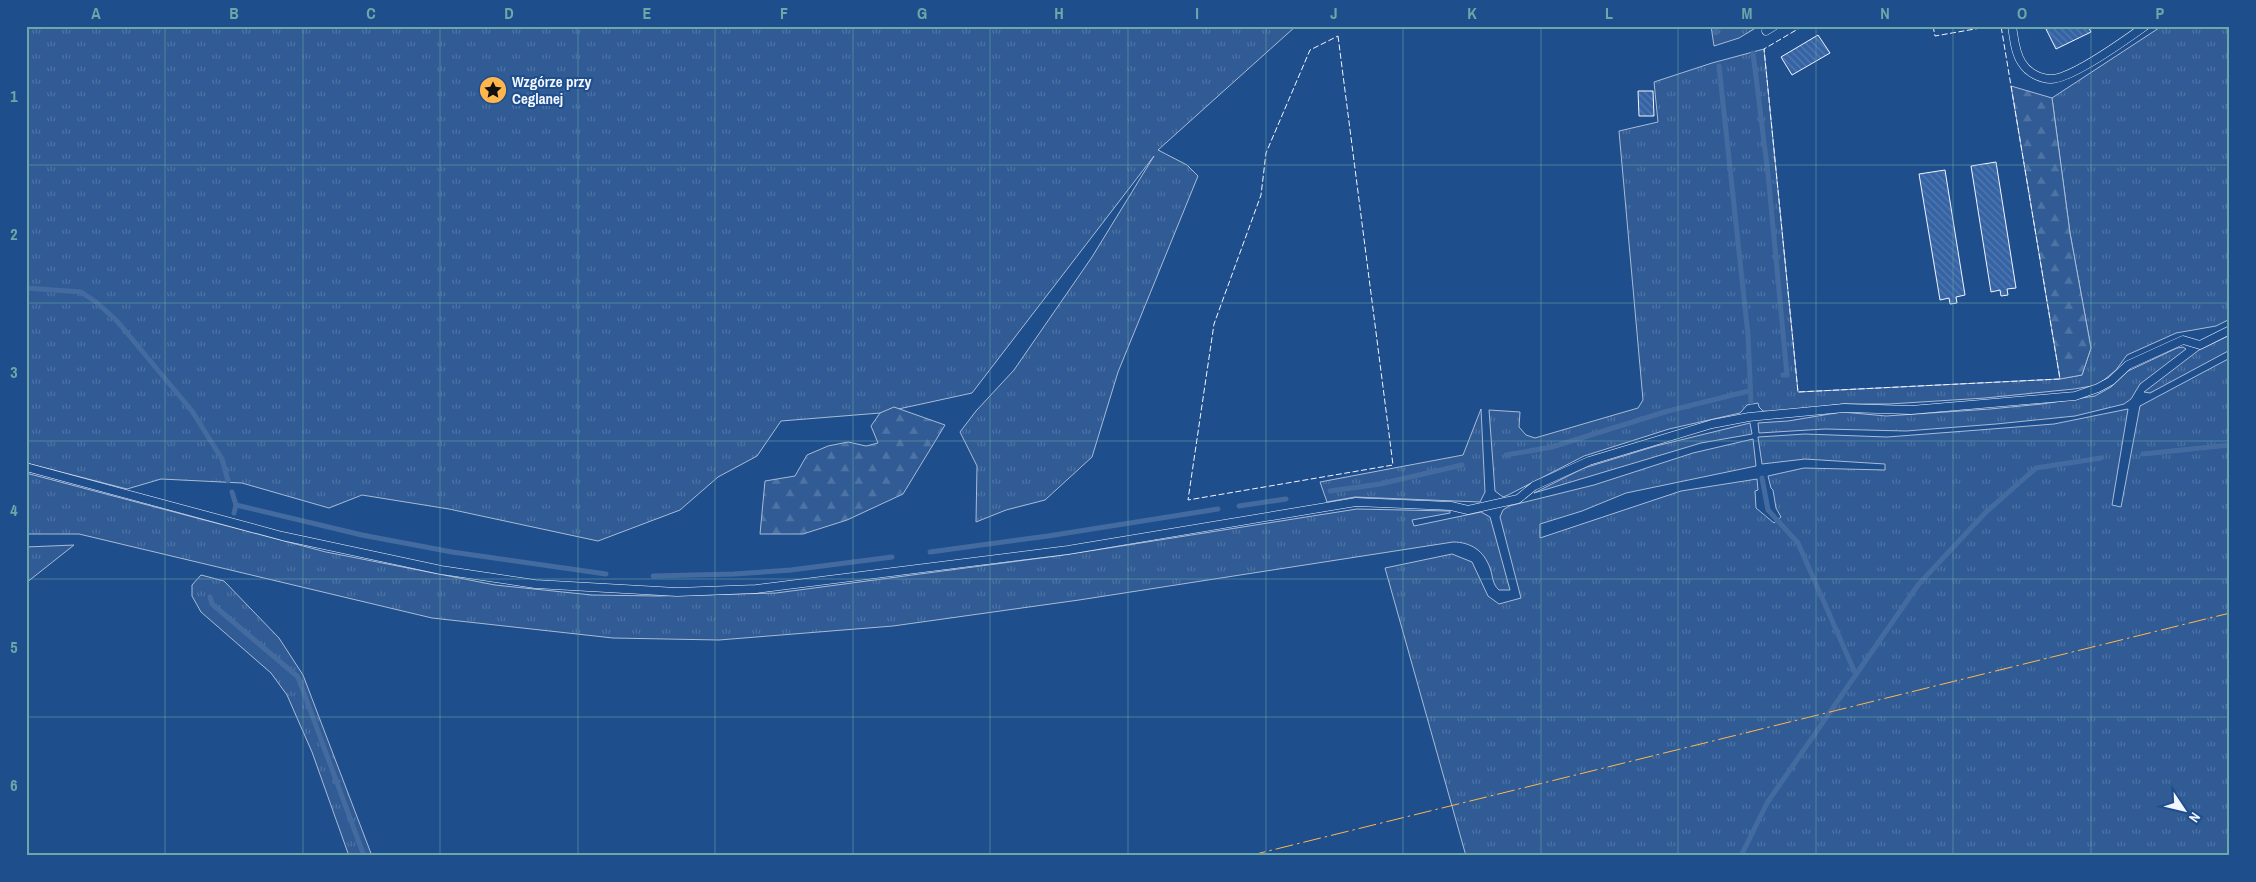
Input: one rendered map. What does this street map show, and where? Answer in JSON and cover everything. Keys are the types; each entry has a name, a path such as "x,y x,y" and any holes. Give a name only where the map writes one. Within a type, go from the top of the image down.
{"lane":[{"path":"1766,31 1774,26"},
{"path":"2012,26 2015,48 2022,64 2041,78 2053,79 2107,53 2145,26"},
{"path":"26,467 282,536 441,570 535,584 677,592 774,587 1068,550 1356,502 1450,506 1468,510 1518,499 1534,486 1589,461 1712,424 1749,418 1844,408 1911,410 2075,396 2098,388 2111,381 2128,365 2183,340 2200,345 2230,330"}],"green space":[{"path":"26,26 1296,26 1158,150 1187,165 1198,176 1118,372 1092,457 1045,500 1006,510 976,522 977,466 960,432 976,411 1014,370 1092,257 1154,156 972,393 880,413 781,421 757,456 718,477 680,510 598,541 449,509 362,495 329,508 242,483 161,479 127,489 26,463"},
{"path":"1711,26 1759,26 1739,38 1714,46"},
{"path":"2162,26 2230,26 2230,319 2216,326 2176,333 2127,355 2116,370 2098,385 1985,398 1889,404 1843,404 1776,412 1763,411 1758,403 1747,405 1740,413 1669,429 1584,456 1503,497 1495,491 1489,410 1520,412 1519,427 1526,435 1535,438 1638,408 1643,400 1619,131 1658,122 1654,82 1712,63 1764,49 1798,392 2059,379 2082,375 2091,348 2070,233 2052,98"},
{"path":"2011,86 2052,98 2070,233 2091,348 2082,375 2060,379"},
{"path":"2230,335 2230,350 2150,393 2144,392 2199,350"},
{"path":"2183,347 2186,349 2140,384 2131,399 2124,404 2075,416 1906,431 1825,429 1759,433 1758,423 1788,421 1842,412 1886,416 1990,409 2095,396 2111,387 2128,371"},
{"path":"2230,358 2230,856 1466,856 1385,568 1452,554 1472,562 1488,596 1499,604 1521,598 1500,517 1503,510 1509,506 1594,485 1693,453 1753,439 1756,466 1626,493 1582,511 1540,524 1540,538 1681,491 1757,479 1758,490 1755,491 1756,508 1774,523 1781,517 1776,508 1768,476 1804,468 1885,470 1885,464 1805,459 1762,464 1758,437 1805,434 1887,437 2054,424 2128,409 2112,505 2121,507 2140,406"},
{"path":"894,407 945,425 903,494 847,520 803,534 760,534 765,481 795,476 807,455 828,446 848,442 866,446 878,443 871,426 880,413"},
{"path":"1481,409 1485,492 1480,502 1355,497 1327,502 1320,482 1463,455"},
{"path":"1750,423 1752,434 1701,443 1534,493 1584,468 1656,446"},
{"path":"26,473 326,552 495,585 592,595 658,596 776,593 1064,555 1357,509 1450,511 1450,513 1412,520 1414,526 1481,512 1490,517 1510,590 1499,590 1497,588 1487,562 1480,552 1466,544 1453,542 1079,600 893,626 719,640 613,638 432,618 79,534 26,534"},
{"path":"74,545 26,583 26,547"},
{"path":"201,575 224,581 279,638 303,675 372,856 349,856 312,752 287,695 271,673 201,612 192,596 192,585"}],"building":[{"path":"2088,26 2091,32 2056,49 2045,27"},
{"path":"1818,35 1830,53 1792,75 1781,57"},
{"path":"1638,91 1653,91 1654,116 1639,116"},
{"path":"1996,162 2016,288 2007,289 2008,295 2001,296 2000,290 1991,292 1971,166"},
{"path":"1945,170 1965,295 1956,297 1957,303 1950,304 1949,298 1940,300 1919,174"}],"waterway":[{"path":"1716,26 1716,33"},
{"path":"1753,53 1768,174 1787,375 1783,375"},
{"path":"1719,66 1748,335 1751,402"},
{"path":"26,288 81,292 96,302 117,321 192,411 222,459 228,481"},
{"path":"1506,455 1552,447 1668,411 1749,391"},
{"path":"2143,454 2230,445"},
{"path":"1741,856 1767,803 1918,585 1986,512 2036,468 2101,458"},
{"path":"1330,491 1380,484 1462,465"},
{"path":"1762,478 1768,510 1798,543 1856,675"},
{"path":"232,492 236,505 234,513"},
{"path":"1239,506 1286,499"},
{"path":"236,505 362,535 452,552 606,574"},
{"path":"930,552 1048,536 1218,509"},
{"path":"653,576 734,574 791,570 892,557"},
{"path":"210,597 212,604 298,677 364,856"}],"fence":[{"path":"1803,26 1764,49 1798,392 2060,379 2001,26"},
{"path":"1933,26 1935,36 1992,26"},
{"path":"1338,36 1393,465 1188,500 1214,324 1261,195 1266,153 1310,50 1338,36"}],"power":[{"path":"1248,856 2230,613"}],"place":[{"name":"Wzgórze przy Ceglanej","path":"493,90"}]}
